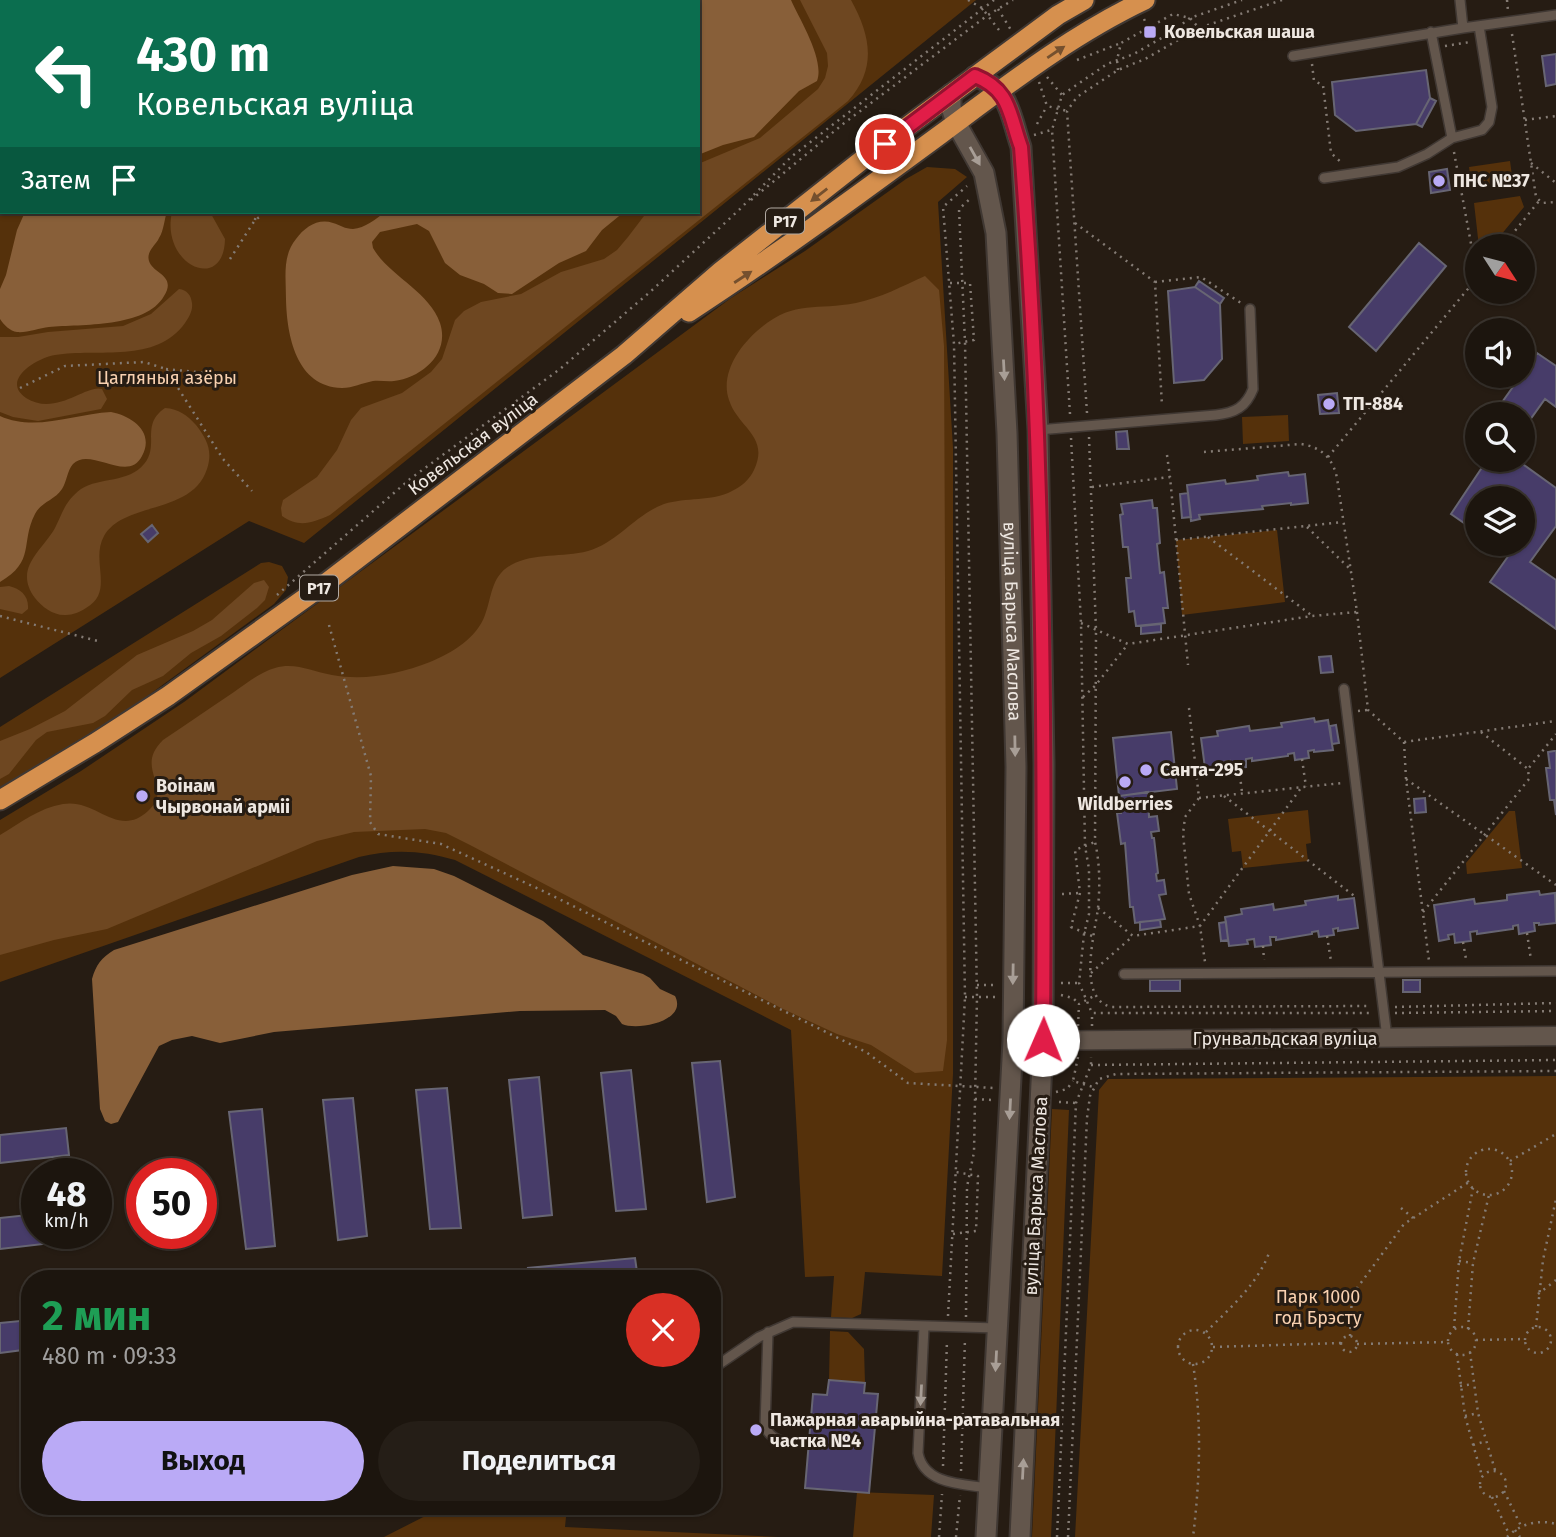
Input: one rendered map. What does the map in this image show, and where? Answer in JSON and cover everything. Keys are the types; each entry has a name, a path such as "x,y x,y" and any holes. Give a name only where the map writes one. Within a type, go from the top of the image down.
{"highway":[{"name":"Р17","path":"951,94 1058,15 1084,0"},
{"name":"Р17","path":"624,355 775,256 1000,91 1086,32 1145,0"},
{"name":"Ковельская вуліца","path":"0,800 95,743 326,583 624,355 721,271 951,94"}],"main road":[{"path":"975,76 988,81 1000,91"},
{"name":"вуліца Барыса Маслова","path":"1000,91 1012,115 1021,147 1038,430 1044,764 1043,1040 1020,1537"},
{"name":"вуліца Барыса Маслова","path":"951,94 951,107 956,123 982,169 977,185 996,233 1007,433 1016,767 1013,1041 986,1537"}],"street":[{"name":"Грунвальдская вуліца","path":"1013,1041 1556,1036"}],"lane":[{"path":"1460,0 1463,28"},
{"path":"1293,56 1431,32 1556,15"},
{"path":"1324,178 1408,163 1452,138 1482,130 1491,117 1492,107 1479,26"},
{"path":"1431,32 1452,138"},
{"path":"1038,430 1228,414 1242,407 1253,389 1250,309"},
{"path":"1343,689 1387,1039"},
{"path":"1124,974 1556,971"},
{"path":"721,1364 768,1332 793,1322 998,1328"},
{"path":"924,1327 918,1453 925,1469 943,1480 989,1488"},
{"path":"768,1332 765,1427 771,1436 779,1441 803,1443"}],"path":[{"path":"968,0 982,8 1003,35"},
{"path":"277,595 410,480 560,369 650,292 740,209 791,157 994,0"},
{"path":"740,209 843,124 1013,0"},
{"path":"1242,0 1190,18 1163,38 1134,54 1107,64 1062,95 1052,130 1081,623 1085,846 1089,869 1089,914 1079,983 1092,1013 1385,1010 1556,1003"},
{"path":"1282,0 1199,28 1145,59 1118,70 1077,97 1067,111 1092,487 1096,630 1094,842 1098,856 1098,908 1092,936 1091,987 1097,1000 1112,1007 1556,1011"},
{"path":"1507,0 1510,21"},
{"path":"1069,63 1121,43 1173,14 1190,18 1199,28"},
{"path":"1434,48 1523,33"},
{"path":"1512,34 1536,197 1539,201"},
{"path":"1118,70 1116,60 1121,43"},
{"path":"1311,63 1314,82 1323,85 1331,153 1354,174"},
{"path":"1037,124 1047,106 1039,81 1046,75"},
{"path":"1047,106 1067,111"},
{"path":"1524,120 1556,116"},
{"path":"1021,147 1032,136 1052,130"},
{"path":"1452,138 1469,234"},
{"path":"1531,163 1556,183"},
{"path":"956,1537 961,1483 969,1251 966,1232 974,1152 978,997 964,283 959,209 977,185"},
{"path":"939,1537 965,997 954,344 943,207 977,185"},
{"path":"1539,201 1556,202"},
{"path":"1512,234 1539,201"},
{"path":"256,214 256,220"},
{"path":"230,259 256,220 264,214"},
{"path":"1075,223 1155,282 1201,277 1250,309"},
{"path":"1155,282 1163,419"},
{"path":"950,283 970,283 974,340 954,344"},
{"path":"1328,457 1465,291"},
{"path":"20,388 65,366 144,362 166,369 236,376"},
{"path":"166,369 223,458 252,491"},
{"path":"1204,452 1301,444 1315,448 1328,457 1336,470 1368,710 1405,742 1406,779 1429,962"},
{"path":"1167,455 1188,665"},
{"path":"1092,487 1170,477"},
{"path":"1176,540 1344,522"},
{"path":"1307,527 1351,571"},
{"path":"1208,537 1312,616"},
{"path":"1081,623 1128,644 1312,616 1357,612"},
{"path":"0,616 98,641"},
{"path":"328,625 371,776 370,822 378,834 441,844 541,890 866,1052 908,1083 961,1085"},
{"path":"1083,698 1128,644"},
{"path":"1189,708 1199,799 1185,817 1183,834 1189,894 1200,926 1205,973"},
{"path":"1405,742 1556,721"},
{"path":"1480,732 1528,769"},
{"path":"1423,912 1529,779 1528,769 1556,734"},
{"path":"1091,973 1133,936 1200,926 1304,787 1302,759"},
{"path":"1239,768 1242,794"},
{"path":"1406,779 1556,885"},
{"path":"1199,799 1345,783"},
{"path":"1224,796 1359,899"},
{"path":"1092,936 1071,927 1080,893 1075,850 1094,842"},
{"path":"1098,908 1133,936"},
{"path":"1527,933 1531,961"},
{"path":"1328,936 1331,963"},
{"path":"1463,942 1466,962"},
{"path":"1263,946 1264,963"},
{"path":"1057,1537 1076,1103 1091,1065 1556,1060"},
{"path":"1068,1537 1087,1118 1090,1096 1099,1079 1116,1074 1556,1071"},
{"path":"1510,1161 1556,1135"},
{"path":"1479,1151 1500,1151 1510,1161 1511,1181 1502,1191 1489,1195 1473,1188 1466,1175 1469,1161 1479,1151"},
{"path":"953,1234 976,1231 977,1217 978,1177 956,1172"},
{"path":"1350,1336 1353,1295 1404,1224 1469,1182"},
{"path":"1470,1352 1457,1354 1448,1342 1454,1328 1459,1261 1473,1188"},
{"path":"1468,1329 1473,1264 1489,1195"},
{"path":"1536,1327 1538,1294 1556,1201"},
{"path":"1401,1208 1413,1217"},
{"path":"1206,1332 1254,1282 1269,1253"},
{"path":"1459,1261 1473,1264"},
{"path":"1538,1294 1556,1280"},
{"path":"1343,1289 1353,1295"},
{"path":"1536,1327 1548,1332 1550,1340 1547,1348 1535,1352 1528,1348 1525,1339 1530,1329 1536,1327"},
{"path":"1454,1328 1468,1329 1476,1340"},
{"path":"1191,1330 1206,1332 1213,1348 1208,1358 1199,1364 1193,1364 1187,1362 1179,1353 1179,1342 1181,1336 1191,1330"},
{"path":"1350,1336 1356,1339 1357,1344 1354,1350 1349,1351 1343,1348 1342,1343 1343,1339 1350,1336"},
{"path":"1476,1340 1525,1339"},
{"path":"1476,1340 1470,1352 1478,1413 1495,1471 1505,1479 1504,1492 1521,1526"},
{"path":"1357,1344 1448,1342"},
{"path":"1213,1348 1342,1343"},
{"path":"1457,1354 1465,1416 1482,1476 1481,1489 1492,1497 1508,1536 1521,1526 1541,1522 1556,1524"},
{"path":"1193,1364 1199,1440 1193,1537"},
{"path":"1460,1386 1473,1384"},
{"path":"1465,1416 1478,1413"},
{"path":"1473,1445 1486,1441"},
{"path":"1482,1476 1488,1471 1495,1471"},
{"path":"1492,1497 1504,1492"},
{"path":"1515,1530 1520,1537"}],"green space":[{"name":"Цагляныя азёры","path":"700,0 976,0 304,543 249,521 0,678 0,214 700,214"},
{"path":"1510,161 1513,183 1472,189 1469,167"},
{"path":"927,167 955,169 967,177 938,202 953,448 953,1074 942,1276 865,1272 861,1314 852,1318 831,1317 834,1276 805,1277 791,1030 455,860 407,852 359,857 0,982 0,820 81,771 184,702 731,298"},
{"path":"1520,196 1524,207 1502,234 1478,234 1474,203"},
{"path":"1288,415 1289,441 1243,444 1242,417"},
{"path":"1277,530 1285,602 1182,615 1176,540"},
{"path":"269,562 282,566 288,577 286,590 274,604 124,713 0,787 0,727 261,563"},
{"path":"1308,810 1311,843 1306,844 1308,861 1243,868 1241,851 1232,852 1228,819"},
{"path":"1509,811 1515,811 1522,868 1467,874 1466,863"},
{"name":"Парк 1000 год Брэсту","path":"1556,1076 1556,1537 1075,1537 1099,1090 1108,1079"},
{"path":"1052,1109 1069,1110 1051,1537 1032,1537"},
{"path":"830,1331 848,1332 864,1349 865,1383 829,1380"},
{"path":"857,1492 934,1495 931,1537 853,1537"},
{"path":"427,1515 566,1515 565,1527 778,1537 384,1537"}],"shaded area":[{"path":"700,0 791,0 815,51 819,72 817,81 799,91 754,137 700,154"},
{"path":"800,0 851,0 858,13 866,39 867,64 864,77 848,101 330,515 306,523 294,522 282,516 283,500 317,477 337,450 351,420 361,408 402,393 431,372 442,359 455,320 464,311 481,302 521,294 561,272 604,259 617,250 645,214 700,214 700,163 760,138 818,89 828,66 827,53"},
{"path":"24,214 166,214 161,235 148,257 151,265 166,279 167,289 155,306 128,319 17,332 0,319 0,289"},
{"path":"172,214 211,214 225,239 222,256 215,265 205,269 194,266 183,258 175,246 171,231"},
{"path":"382,214 622,214 602,230 586,251 559,263 512,294 498,293 484,284 460,275 445,263 429,231 417,224 380,232 372,242 373,248 435,312 440,323 441,344 432,362 405,379 373,381 346,388 326,385 314,379 304,369 292,343 286,300 289,253 300,235 312,225 327,222 353,229 370,223"},
{"path":"925,276 939,290 944,346 947,1040 943,1071 915,1073 871,1045 837,1034 781,1008 446,833 425,829 354,832 317,841 107,929 0,955 0,835 38,812 63,804 86,806 117,820 137,818 148,811 158,794 152,760 155,750 163,740 259,675 275,668 290,666 344,677 369,677 430,662 455,649 476,631 485,615 499,575 511,565 530,558 588,551 608,542 644,514 664,504 716,497 735,489 750,477 758,458 755,440 733,410 727,390 729,371 750,337 770,321 793,310 865,301"},
{"path":"179,289 191,298 192,306 185,323 173,336 158,344 125,352 55,355 39,360 19,377 19,391 37,403 59,402 88,391 102,389 107,399 101,409 38,421 0,412 0,337 123,326 151,314"},
{"path":"165,408 186,415 206,440 209,463 199,484 173,501 126,517 114,525 104,536 100,546 101,585 95,601 71,614 62,615 49,610 35,598 29,587 28,569 32,560 76,493 89,485 131,474 144,464 151,450 153,421"},
{"path":"111,412 127,417 139,426 146,440 142,456 136,464 128,467 89,459 73,464 62,489 35,514 19,567 0,582 0,416 13,421 41,422"},
{"path":"264,580 269,587 265,600 221,636 191,653 163,676 132,690 105,716 93,723 47,732 36,740 9,774 0,779 0,741 65,711 137,655 212,620 254,583"},
{"path":"9,586 21,591 26,597 28,609 22,614 0,609 0,587"},
{"path":"393,866 434,869 454,876 543,921 583,955 650,978 660,989 675,996 677,1005 674,1012 659,1022 639,1026 622,1024 616,1016 605,1010 520,1011 274,1032 220,1043 192,1036 159,1046 118,1122 111,1124 105,1121 100,1109 92,979 97,966 106,956 114,950 352,875"}],"building":[{"path":"1556,54 1556,84 1546,86 1542,56"},
{"path":"1426,70 1430,98 1416,124 1356,131 1335,115 1332,82"},
{"path":"1430,98 1436,101 1422,127 1416,124"},
{"name":"ПНС №37","path":"1447,169 1450,190 1431,193 1429,172"},
{"path":"1419,243 1446,266 1376,351 1349,327"},
{"path":"1199,281 1224,298 1220,304 1195,287"},
{"path":"1195,287 1220,304 1222,359 1204,380 1174,383 1168,291"},
{"path":"1537,353 1556,366 1556,407 1545,399 1535,413 1535,402 1502,402 1512,388 1535,388"},
{"name":"ТП-884","path":"1337,393 1339,413 1320,414 1318,395"},
{"path":"1127,431 1129,449 1117,449 1116,432"},
{"path":"1288,472 1289,476 1305,474 1308,503 1199,515 1200,519 1191,521 1187,485 1225,480 1226,484 1258,480 1257,476"},
{"path":"1479,472 1534,472 1556,488 1556,526 1535,555 1535,486 1470,486"},
{"path":"1188,493 1191,517 1182,518 1180,494"},
{"path":"1465,493 1465,524 1451,514"},
{"path":"1152,500 1153,508 1157,508 1160,573 1164,572 1168,608 1163,608 1165,623 1136,626 1134,611 1129,612 1126,578 1131,578 1128,547 1123,547 1121,504"},
{"path":"152,525 158,533 148,542 141,534"},
{"path":"1508,556 1534,556 1530,562 1556,580 1556,629 1490,582"},
{"path":"1161,624 1161,632 1141,634 1141,626"},
{"path":"1331,656 1333,672 1321,673 1319,657"},
{"path":"1314,718 1315,722 1328,720 1333,750 1308,751 1309,758 1295,760 1294,753 1252,761 1252,758 1246,759 1246,767 1231,769 1230,761 1223,762 1224,765 1205,768 1201,738 1218,736 1217,731 1249,726 1250,731 1282,727 1281,723"},
{"path":"1336,725 1339,743 1332,744 1330,726"},
{"name":"Санта-295","path":"1171,732 1177,789 1119,796 1113,738"},
{"path":"1556,751 1556,815 1554,800 1550,800 1546,768 1550,768 1548,752"},
{"path":"1148,792 1149,817 1157,816 1159,831 1151,832 1154,838 1157,881 1164,880 1166,894 1159,895 1165,919 1135,923 1133,907 1130,907 1125,843 1121,844 1117,813 1121,813 1119,796"},
{"path":"1425,798 1426,812 1415,813 1414,799"},
{"path":"1539,891 1540,895 1555,893 1556,923 1534,923 1535,931 1519,934 1518,925 1513,926 1513,929 1477,934 1477,931 1470,932 1471,941 1455,943 1454,934 1448,935 1449,939 1439,941 1434,905 1474,899 1475,904 1507,900 1507,895"},
{"path":"1338,896 1338,900 1354,898 1358,928 1338,931 1338,928 1333,929 1334,935 1319,937 1318,931 1276,940 1276,937 1270,937 1271,945 1255,947 1254,939 1247,940 1248,944 1229,946 1225,917 1242,914 1241,909 1273,904 1274,910 1306,905 1305,901"},
{"path":"1160,920 1161,927 1140,930 1140,922"},
{"path":"1226,922 1228,940 1221,941 1219,923"},
{"path":"1150,980 1180,980 1180,991 1150,991"},
{"path":"1403,980 1420,980 1420,992 1403,992"},
{"path":"720,1061 735,1197 707,1202 692,1063"},
{"path":"631,1070 646,1209 616,1211 601,1073"},
{"path":"539,1077 552,1215 523,1218 509,1080"},
{"path":"447,1088 461,1228 430,1229 416,1090"},
{"path":"353,1098 367,1236 338,1240 323,1100"},
{"path":"262,1109 275,1246 246,1249 229,1112"},
{"path":"66,1128 69,1155 21,1158 21,1161 0,1163 0,1135"},
{"path":"21,1216 21,1247 0,1249 0,1218"},
{"path":"635,1258 637,1270 528,1270"},
{"path":"21,1321 21,1350 0,1353 0,1323"},
{"path":"829,1380 865,1383 864,1393 878,1394 869,1493 805,1488 813,1394 827,1395"}],"place":[{"name":"Ковельская шаша","path":"1150,32"},
{"name":"ПНС №37","path":"1439,181"},
{"name":"ТП-884","path":"1329,404"},
{"name":"Санта-295","path":"1146,770"},
{"name":"Wildberries","path":"1125,782"},
{"name":"Воінам Чырвонай арміі","path":"142,796"},
{"name":"Пажарная аварыйна-ратавальная частка №4","path":"756,1430"}],"route":[{"path":"885,144 975,76 988,81 1000,91 1012,115 1021,147 1038,430 1044,764 1043,1040"}]}
